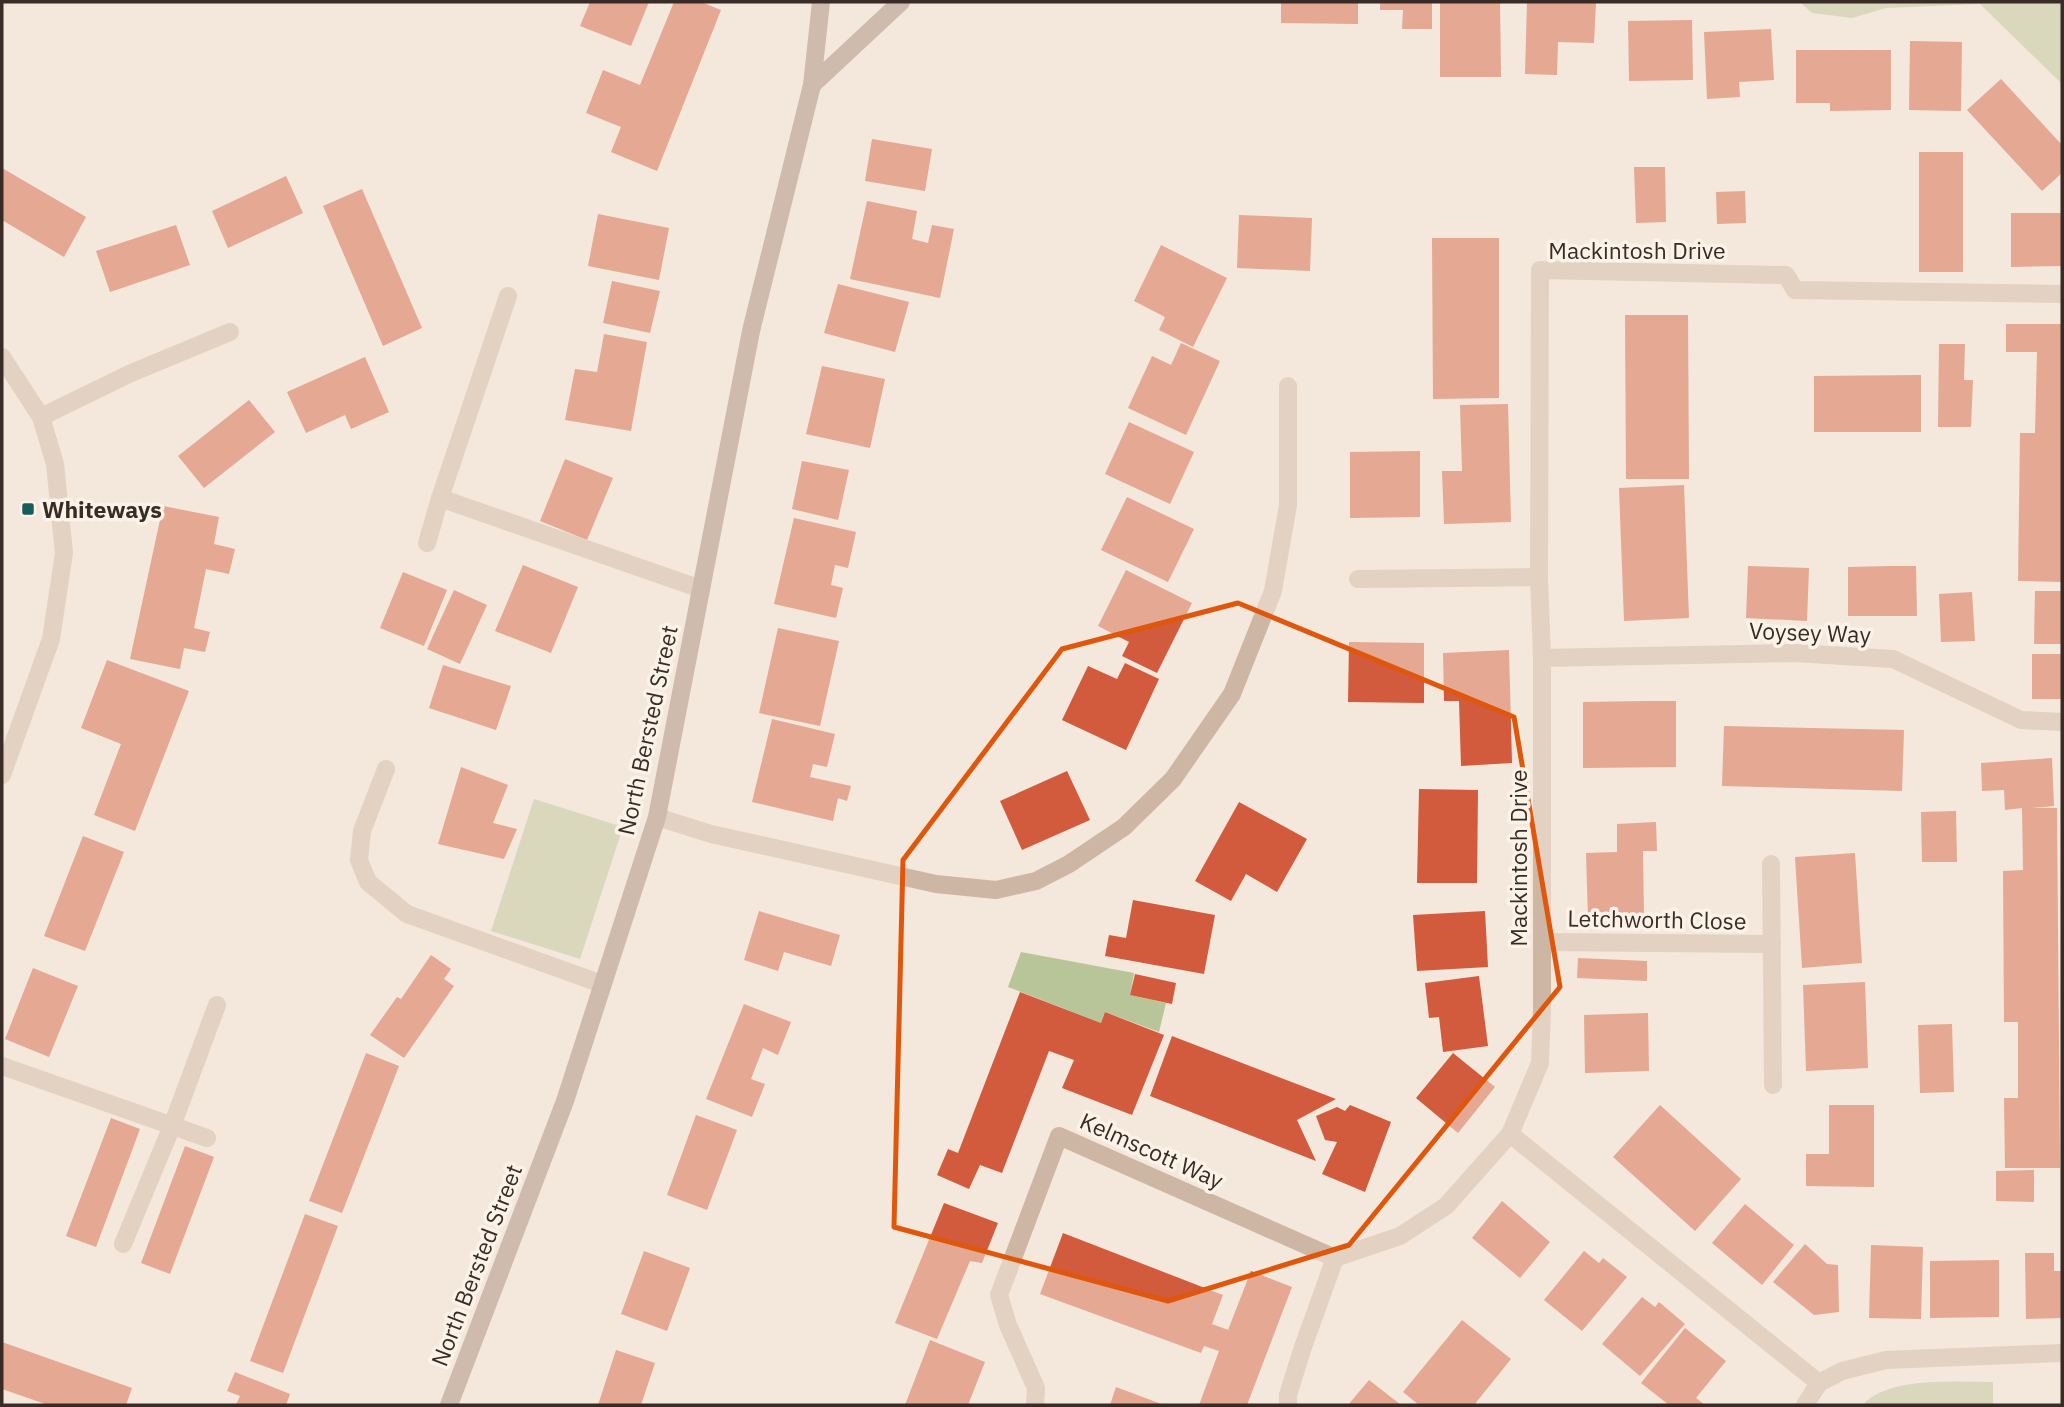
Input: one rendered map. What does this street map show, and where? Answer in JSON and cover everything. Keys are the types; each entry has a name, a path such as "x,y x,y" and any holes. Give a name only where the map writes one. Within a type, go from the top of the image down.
{"street":[{"name":"North Bersted Street","path":"449,1405 565,1101 657,817 751,331 812,85 821,2"},
{"path":"812,85 901,2"},
{"name":"Mackintosh Drive","path":"1510,1134 1540,1063 1540,270 1786,275 1795,290 2062,294"},
{"path":"427,544 508,296"},
{"path":"40,417 129,374 230,332"},
{"path":"2,357 40,417 55,464 64,553 51,639 2,775"},
{"path":"657,817 711,834 936,884 996,890 1036,881 1080,857 1124,827 1173,779 1232,694 1273,591 1288,505 1288,386"},
{"path":"440,498 701,589"},
{"path":"1358,579 1539,577"},
{"name":"Voysey Way","path":"1542,659 1795,653 1893,659 2021,720 2062,722"},
{"path":"386,769 362,831 359,860 368,882 407,915 602,984"},
{"name":"Letchworth Close","path":"1771,864 1773,1084"},
{"name":"Letchworth Close","path":"1542,942 1772,944"},
{"path":"123,1244 172,1126 217,1005"},
{"path":"2,1066 207,1138"},
{"path":"1288,1405 1288,1395 1302,1350 1335,1258 1399,1236 1446,1206 1510,1134 1819,1384"},
{"name":"Kelmscott Way","path":"1035,1405 1036,1388 999,1294 1059,1136 1335,1258"},
{"path":"1805,1405 1819,1384 1842,1371 1886,1360 2062,1353"}],"highlighted area":[{"path":"1238,603 1514,717 1560,987 1349,1245 1168,1301 894,1227 903,860 1062,649"}],"green space":[{"path":"1800,2 2062,2 2062,84 1980,4 1886,8 1852,18 1812,13"},
{"path":"534,799 623,827 580,959 491,931"},
{"path":"1021,952 1134,973 1130,995 1166,1003 1159,1032 1105,1012 1101,1023 1008,987"},
{"path":"1993,1382 1993,1405 1863,1405 1874,1396 1905,1385"}],"building":[{"path":"590,2 649,2 631,46 580,26"},
{"path":"674,2 701,2 721,10 657,171 611,152 621,127 586,113 603,70 640,85"},
{"path":"1281,2 1358,2 1358,24 1281,23"},
{"path":"1380,2 1432,2 1432,29 1402,29 1403,10 1380,10"},
{"path":"1440,2 1500,2 1501,77 1440,77"},
{"path":"1527,2 1596,2 1594,43 1558,42 1557,75 1525,74"},
{"path":"1692,20 1693,80 1629,81 1628,21"},
{"path":"1771,29 1774,80 1739,82 1740,97 1707,99 1704,32"},
{"path":"1910,41 1962,42 1961,111 1909,110"},
{"path":"1796,50 1891,50 1891,110 1830,111 1830,103 1796,103"},
{"path":"2001,79 2062,145 2062,173 2042,191 1967,110"},
{"path":"872,139 932,149 925,191 865,181"},
{"path":"1919,152 1963,152 1963,272 1919,272"},
{"path":"1634,167 1665,167 1666,222 1636,223"},
{"path":"2,168 86,217 64,257 2,220"},
{"path":"286,176 303,213 228,248 212,211"},
{"path":"362,189 422,328 383,346 323,206"},
{"path":"1745,191 1746,223 1717,224 1716,192"},
{"path":"867,201 917,211 912,239 928,243 932,225 954,229 940,298 850,279"},
{"path":"2011,213 2062,213 2062,266 2011,267"},
{"path":"598,214 669,228 659,280 588,266"},
{"path":"1239,215 1312,218 1310,271 1237,268"},
{"path":"176,225 190,265 110,292 96,251"},
{"path":"1432,238 1499,238 1499,398 1433,399"},
{"path":"1161,245 1227,278 1193,347 1159,330 1165,317 1134,301"},
{"path":"612,281 660,291 650,333 603,323"},
{"path":"838,284 909,302 895,352 824,333"},
{"path":"1625,315 1688,315 1689,479 1626,479"},
{"path":"2006,324 2062,324 2062,582 2018,581 2020,433 2035,433 2037,352 2006,352"},
{"path":"604,334 647,342 631,431 565,420 575,369 597,372"},
{"path":"1181,343 1220,361 1186,435 1128,408 1152,356 1171,365"},
{"path":"1939,344 1965,344 1964,380 1973,380 1971,427 1938,427"},
{"path":"365,357 389,412 351,429 345,415 306,433 287,392"},
{"path":"822,366 885,379 870,448 806,434"},
{"path":"1921,375 1921,432 1814,432 1814,376"},
{"path":"249,400 275,432 204,488 178,456"},
{"path":"1508,404 1511,522 1444,524 1442,471 1462,471 1460,405"},
{"path":"1129,422 1194,452 1170,504 1105,474"},
{"path":"1420,451 1420,517 1350,518 1350,452"},
{"path":"565,459 613,478 587,540 540,521"},
{"path":"802,461 849,470 838,520 792,509"},
{"path":"1684,485 1689,618 1624,621 1619,488"},
{"path":"1127,497 1194,529 1168,582 1101,550"},
{"path":"163,506 219,517 214,544 235,549 229,574 206,569 194,628 210,632 205,652 184,648 180,669 130,659"},
{"path":"794,518 856,532 848,568 835,565 831,585 843,588 836,618 774,604"},
{"path":"523,565 578,587 551,653 495,631"},
{"path":"1748,566 1809,568 1807,621 1746,618"},
{"path":"1916,566 1917,616 1848,616 1848,567"},
{"path":"1126,570 1192,603 1157,673 1122,656 1129,642 1098,626"},
{"path":"403,572 447,590 424,646 380,628"},
{"path":"454,590 487,605 460,664 427,649"},
{"path":"2035,591 2062,591 2062,644 2034,644"},
{"path":"1972,592 1975,641 1941,642 1939,594"},
{"path":"778,628 839,641 820,726 759,713"},
{"path":"1349,642 1424,643 1424,703 1348,702"},
{"path":"1509,650 1512,763 1461,766 1459,701 1444,701 1443,653"},
{"path":"2032,654 2062,654 2062,699 2032,699"},
{"path":"107,660 189,691 135,831 94,815 121,744 81,728"},
{"path":"1125,663 1159,679 1126,750 1062,720 1088,666 1117,679"},
{"path":"443,665 511,686 496,730 429,708"},
{"path":"1676,701 1676,767 1583,768 1583,702"},
{"path":"772,719 835,734 827,767 813,764 810,777 851,786 847,801 838,798 833,821 752,802"},
{"path":"1724,726 1904,730 1902,791 1722,786"},
{"path":"2052,758 2054,806 2031,808 2057,808 2060,1168 2005,1168 2004,1098 2018,1098 2018,1022 2004,1022 2003,871 2023,870 2022,808 2005,810 2004,790 1982,791 1981,763"},
{"path":"461,767 508,785 493,823 517,829 504,859 438,844"},
{"path":"1067,771 1090,820 1022,850 1000,801"},
{"path":"1419,789 1478,790 1477,883 1417,883"},
{"path":"1239,802 1307,839 1277,892 1246,874 1231,901 1195,881"},
{"path":"1956,811 1957,862 1922,862 1921,812"},
{"path":"1656,822 1657,851 1643,851 1644,917 1588,919 1586,853 1617,852 1617,824"},
{"path":"83,836 124,852 85,951 44,936"},
{"path":"1855,853 1862,963 1802,968 1795,857"},
{"path":"1133,900 1215,915 1204,974 1105,956 1109,935 1126,938"},
{"path":"759,911 840,935 831,966 784,952 778,971 744,960"},
{"path":"1485,911 1488,967 1417,971 1413,915"},
{"path":"431,955 451,969 444,979 454,986 404,1058 370,1035 397,997 401,999"},
{"path":"1578,958 1647,961 1647,981 1577,978"},
{"path":"33,968 78,986 49,1057 5,1039"},
{"path":"1135,974 1176,983 1172,1004 1130,995"},
{"path":"1479,976 1488,1046 1443,1052 1439,1017 1429,1018 1425,983"},
{"path":"1865,982 1868,1068 1806,1071 1803,985"},
{"path":"1020,992 1101,1023 1105,1012 1164,1035 1132,1115 1062,1088 1074,1060 1049,1051 1002,1173 980,1165 969,1189 937,1175 948,1149 958,1153"},
{"path":"744,1004 791,1022 778,1055 763,1048 751,1079 765,1084 752,1117 706,1099"},
{"path":"1648,1013 1649,1071 1585,1073 1584,1015"},
{"path":"1952,1024 1954,1092 1920,1093 1918,1025"},
{"path":"1172,1036 1336,1099 1297,1120 1316,1161 1150,1096"},
{"path":"366,1053 399,1066 342,1213 309,1201"},
{"path":"1453,1053 1495,1087 1458,1133 1416,1098"},
{"path":"1350,1105 1391,1122 1365,1192 1322,1174 1337,1142 1325,1140 1316,1116 1337,1107 1345,1111"},
{"path":"1660,1105 1741,1179 1695,1231 1613,1157"},
{"path":"1829,1105 1874,1105 1874,1187 1806,1186 1806,1154 1829,1154"},
{"path":"696,1115 737,1130 707,1210 667,1195"},
{"path":"111,1118 140,1129 96,1247 66,1236"},
{"path":"185,1146 214,1157 170,1274 141,1263"},
{"path":"2034,1170 2034,1202 1996,1201 1996,1171"},
{"path":"1502,1201 1550,1242 1520,1278 1472,1238"},
{"path":"944,1203 998,1223 982,1263 970,1261 937,1339 895,1323"},
{"path":"1745,1204 1794,1245 1762,1285 1712,1243"},
{"path":"305,1214 338,1226 283,1373 250,1361"},
{"path":"1063,1233 1223,1295 1212,1324 1228,1330 1251,1271 1292,1287 1247,1405 1199,1405 1219,1351 1204,1346 1201,1353 1040,1294"},
{"path":"1805,1244 1827,1264 1838,1265 1839,1312 1814,1315 1773,1282"},
{"path":"1871,1245 1923,1247 1921,1319 1869,1318"},
{"path":"644,1251 690,1268 667,1331 621,1314"},
{"path":"1584,1251 1599,1263 1603,1258 1627,1277 1582,1331 1544,1300"},
{"path":"2025,1253 2054,1253 2054,1271 2062,1271 2062,1318 2026,1319"},
{"path":"1999,1260 1999,1317 1930,1318 1930,1261"},
{"path":"1642,1297 1655,1307 1659,1302 1685,1324 1640,1376 1602,1344"},
{"path":"1462,1320 1511,1359 1474,1405 1419,1405 1403,1392"},
{"path":"1685,1328 1726,1361 1696,1398 1705,1405 1669,1405 1641,1383"},
{"path":"930,1340 985,1362 968,1405 905,1405"},
{"path":"2,1342 132,1388 126,1405 48,1405 2,1389"},
{"path":"616,1350 655,1363 641,1405 598,1405"},
{"path":"235,1372 290,1394 286,1405 236,1405 240,1396 227,1391"},
{"path":"1369,1380 1401,1405 1348,1405"},
{"path":"1116,1387 1164,1405 1110,1405"}],"place":[{"name":"Whiteways","path":"28,509"}]}
